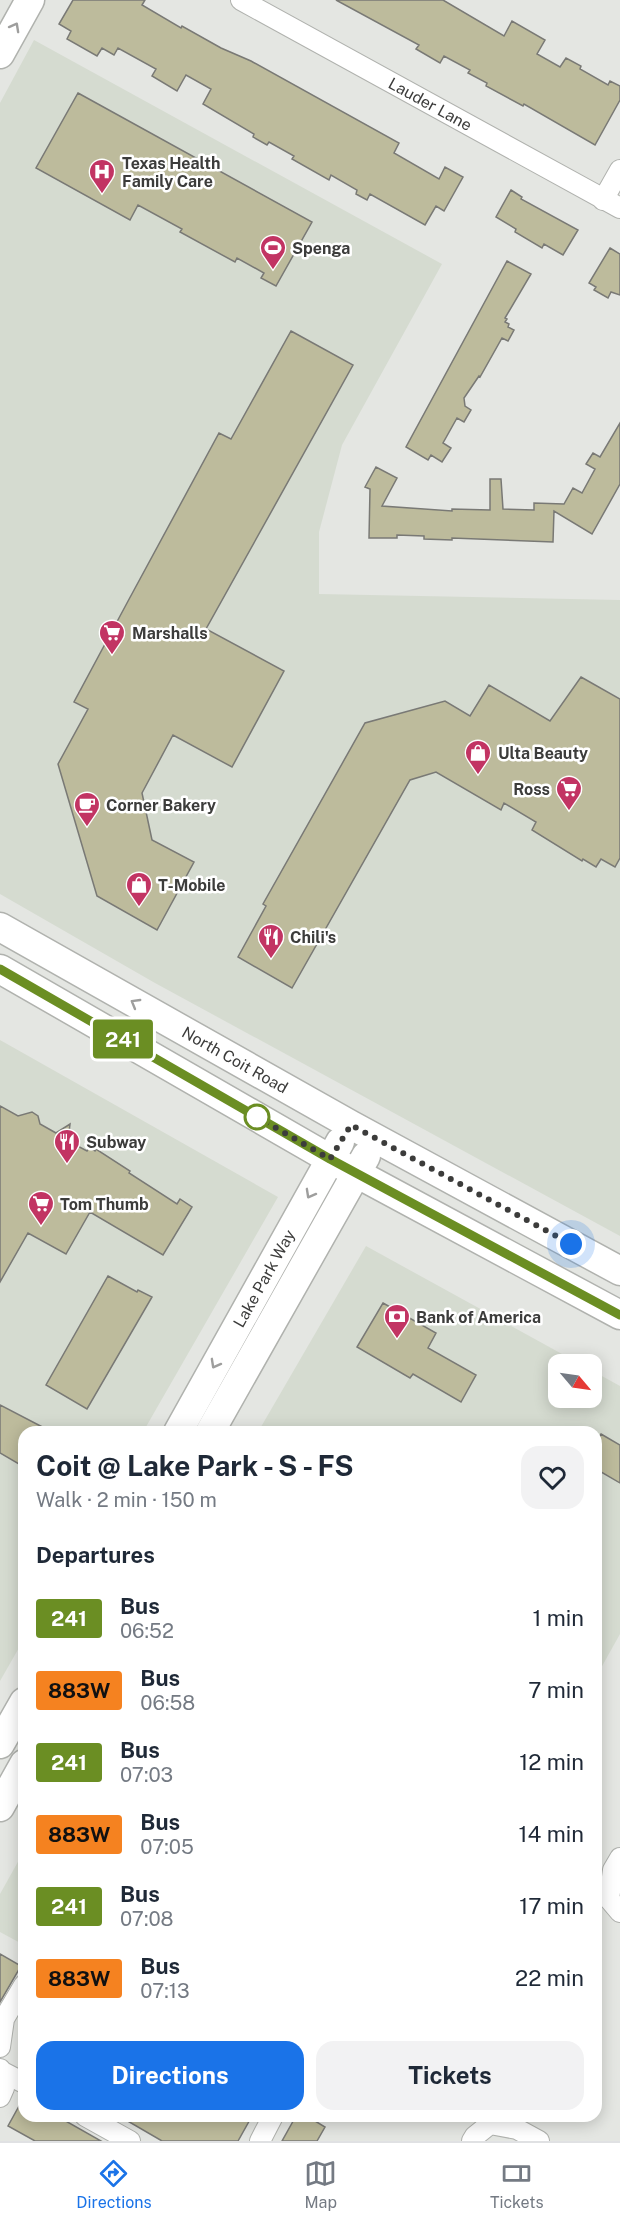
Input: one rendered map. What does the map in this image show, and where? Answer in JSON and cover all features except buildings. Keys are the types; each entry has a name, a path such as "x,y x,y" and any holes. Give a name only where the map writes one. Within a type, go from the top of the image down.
{"main road":[{"path":"0,54 30,0"},
{"name":"North Coit Road","path":"0,927 351,1125 620,1271"},
{"path":"0,969 330,1159 620,1315"},
{"name":"Lake Park Way","path":"181,1426 351,1125"},
{"name":"Lake Park Way","path":"213,1426 376,1138"},
{"path":"0,1744 18,1712"},
{"path":"0,1807 18,1775"}],"street":[{"name":"Lauder Lane","path":"241,0 612,204"},
{"path":"612,204 620,170"},
{"path":"614,1906 613,1870 620,1858"},
{"path":"0,2047 4,2019 18,1995"},
{"path":"0,2070 18,2080"},
{"path":"0,2070 4,2088 0,2097"},
{"path":"96,2122 130,2141"},
{"path":"260,2141 270,2122"},
{"path":"472,2141 490,2124 517,2129 539,2141"}],"shaded area":[{"path":"34,40 442,264 342,445 319,532 319,594 620,600 620,1236 155,983 0,894 0,103"},
{"path":"0,1040 278,1197 146,1426 18,1426 18,1650 0,1681"},
{"path":"366,1246 562,1354 548,1354 548,1408 602,1408 602,1376 620,1386 620,1634 602,1666 602,1426 261,1426"},
{"path":"18,1862 18,1942 0,1932 0,1894"}],"bus line":[{"name":"241","path":"0,969 330,1159 620,1315"}],"place":[{"name":"Texas Health Family Care","path":"102,195"},
{"name":"Spenga","path":"273,271"},
{"name":"Marshalls","path":"112,656"},
{"name":"Ulta Beauty","path":"478,776"},
{"name":"Ross","path":"569,812"},
{"name":"Corner Bakery","path":"87,828"},
{"name":"T-Mobile","path":"139,908"},
{"name":"Chili's","path":"271,960"},
{"name":"Subway","path":"67,1165"},
{"name":"Tom Thumb","path":"41,1227"},
{"name":"Bank of America","path":"397,1340"}],"route":[{"path":"257,1117 330,1159 351,1125 571,1244"}]}
